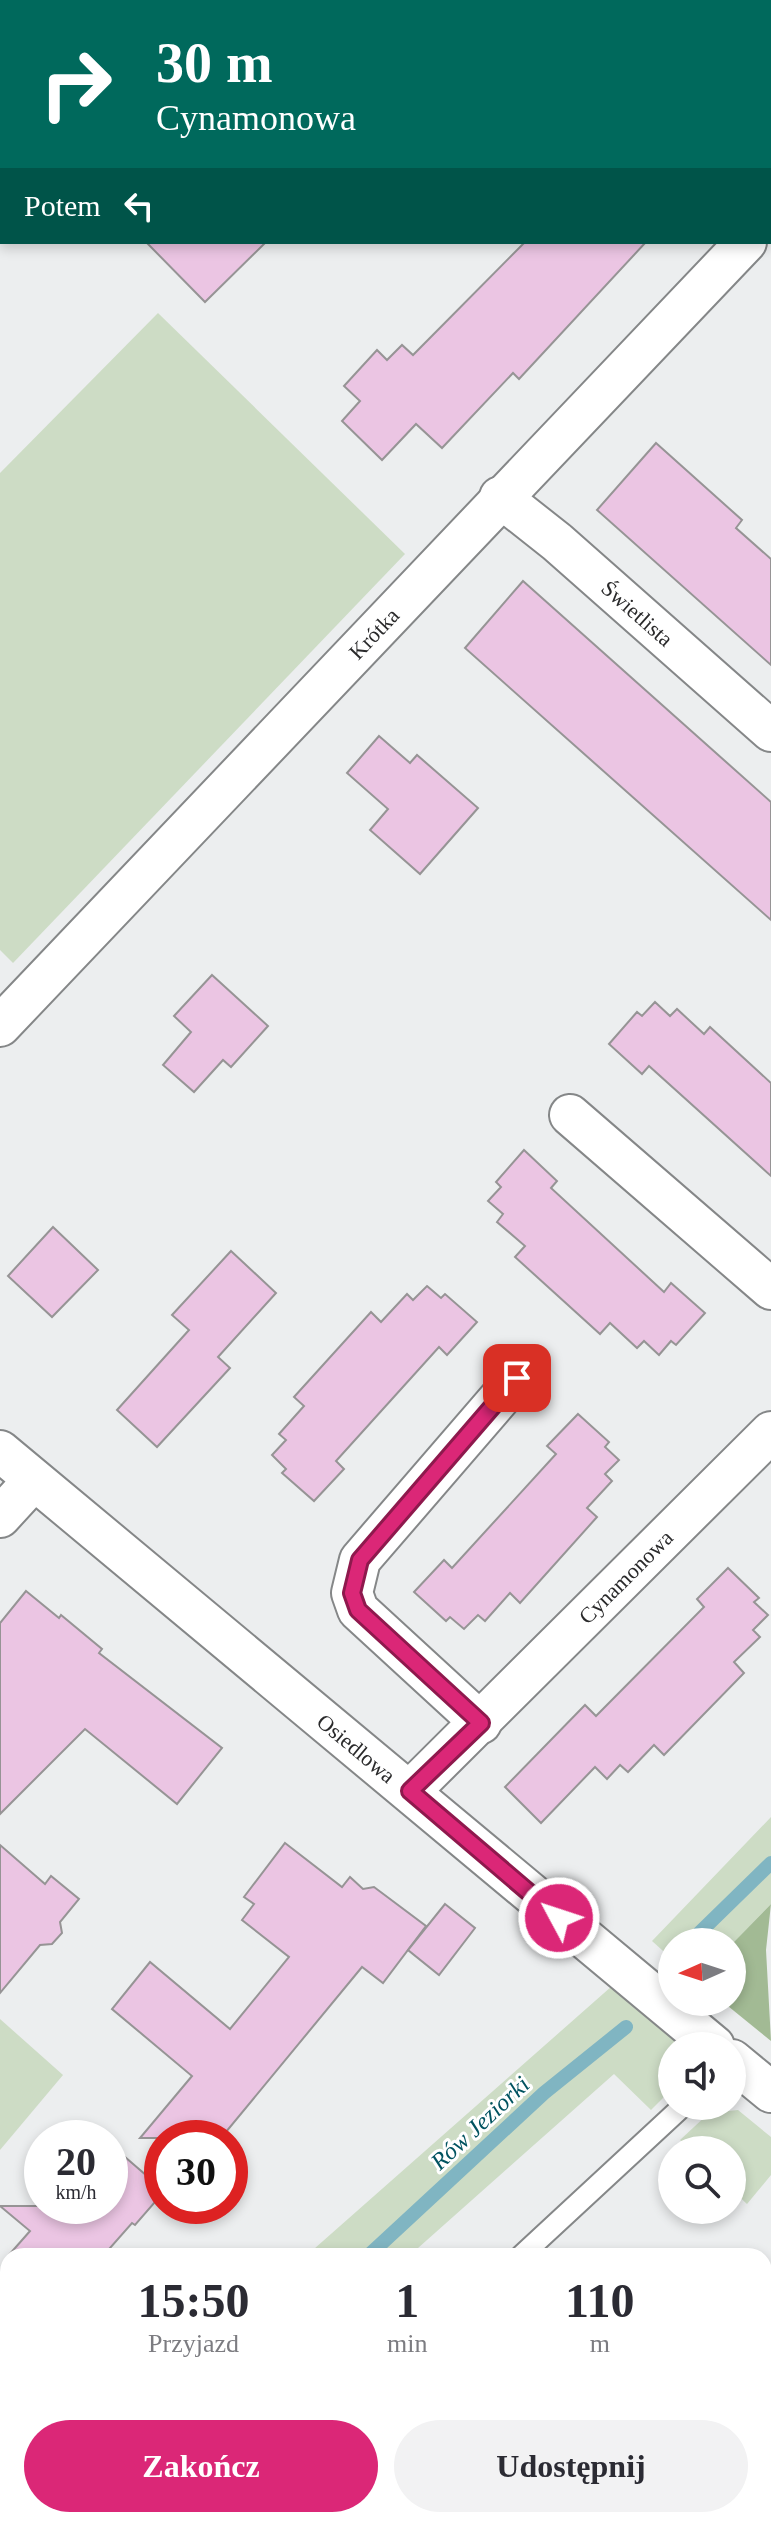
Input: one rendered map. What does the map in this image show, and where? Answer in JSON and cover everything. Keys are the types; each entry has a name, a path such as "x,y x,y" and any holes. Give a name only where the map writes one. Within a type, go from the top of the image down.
{"street":[{"name":"Krótka","path":"0,1026 500,497 744,244"},
{"name":"Świetlista","path":"500,497 557,542 771,731"},
{"path":"570,1115 771,1289"},
{"path":"481,1723 358,1610 352,1593 360,1560 517,1378"},
{"name":"Cynamonowa","path":"410,1791 771,1432"},
{"name":"Osiedlowa","path":"0,1451 697,2032"},
{"path":"0,1517 34,1480"},
{"path":"746,2071 771,2092"}],"lane":[{"path":"530,2248 668,2120"}],"green space":[{"path":"158,313 405,554 13,963 0,950 0,473"},
{"path":"771,1817 771,1904 746,1930 664,1928"},
{"path":"771,1904 766,1950 771,2041 740,2016 746,2016 746,1930"},
{"path":"612,1986 670,2032 658,2032 658,2103 651,2110 614,2074 418,2248 315,2248"},
{"path":"0,2019 63,2075 0,2150"},
{"path":"746,2117 771,2137 771,2175 747,2204 746,2136 684,2136 701,2120 746,2120"}],"building":[{"path":"148,244 264,244 205,302"},
{"path":"523,244 644,244 519,379 513,373 442,448 416,424 382,460 342,421 360,401 344,386 377,350 387,360 402,345 413,355"},
{"path":"656,443 742,520 736,528 771,559 771,665 597,510"},
{"path":"523,581 771,802 771,920 465,648"},
{"path":"379,736 410,763 417,755 478,808 420,874 370,830 388,809 347,773"},
{"path":"212,975 268,1026 231,1067 223,1060 194,1092 163,1065 191,1032 174,1016"},
{"path":"655,1002 670,1016 677,1009 704,1034 710,1027 771,1083 771,1176 649,1066 642,1074 609,1044 637,1012 642,1016"},
{"path":"524,1150 557,1181 551,1188 664,1292 671,1283 705,1313 676,1345 671,1341 659,1355 644,1341 637,1348 610,1323 600,1334 515,1257 525,1246 497,1222 503,1214 488,1201 501,1187 496,1182"},
{"path":"53,1227 98,1270 52,1317 8,1276"},
{"path":"231,1251 276,1293 218,1357 230,1368 157,1447 117,1410 189,1330 172,1315"},
{"path":"427,1286 441,1298 445,1294 477,1322 447,1355 439,1347 336,1461 344,1469 314,1501 282,1473 286,1469 272,1455 286,1440 279,1434 304,1406 294,1397 371,1312 381,1322 407,1294 413,1300"},
{"path":"578,1414 609,1442 605,1447 619,1460 605,1474 612,1481 587,1508 597,1517 520,1603 510,1593 485,1621 478,1615 464,1629 450,1617 446,1621 414,1592 444,1560 452,1568 556,1454 547,1446"},
{"path":"728,1568 759,1598 754,1602 768,1615 753,1630 760,1637 734,1662 744,1673 664,1755 654,1745 628,1772 620,1765 607,1779 595,1767 541,1823 505,1787 585,1705 596,1716 704,1607 697,1599"},
{"path":"26,1591 59,1618 61,1615 102,1649 99,1653 222,1748 177,1804 85,1729 0,1814 0,1623"},
{"path":"285,1843 342,1887 350,1877 363,1889 374,1887 426,1926 383,1983 362,1967 236,2120 155,2120 192,2076 112,2009 150,1962 230,2029 289,1957 242,1920 254,1904 244,1897"},
{"path":"0,1845 45,1884 51,1876 79,1899 60,1922 62,1933 52,1944 40,1945 0,1993"},
{"path":"445,1904 475,1928 439,1975 408,1950"},
{"path":"128,2160 144,2173 144,2215 135,2225 132,2223 110,2248 15,2248 30,2231 0,2206 24,2206 24,2224 128,2224"}],"waterway":[{"path":"704,1928 771,1863"},
{"name":"Rów Jeziorki","path":"377,2248 544,2093 626,2027"}],"route":[{"path":"517,1378 360,1560 352,1593 358,1610 481,1723 410,1791 559,1918"}]}
